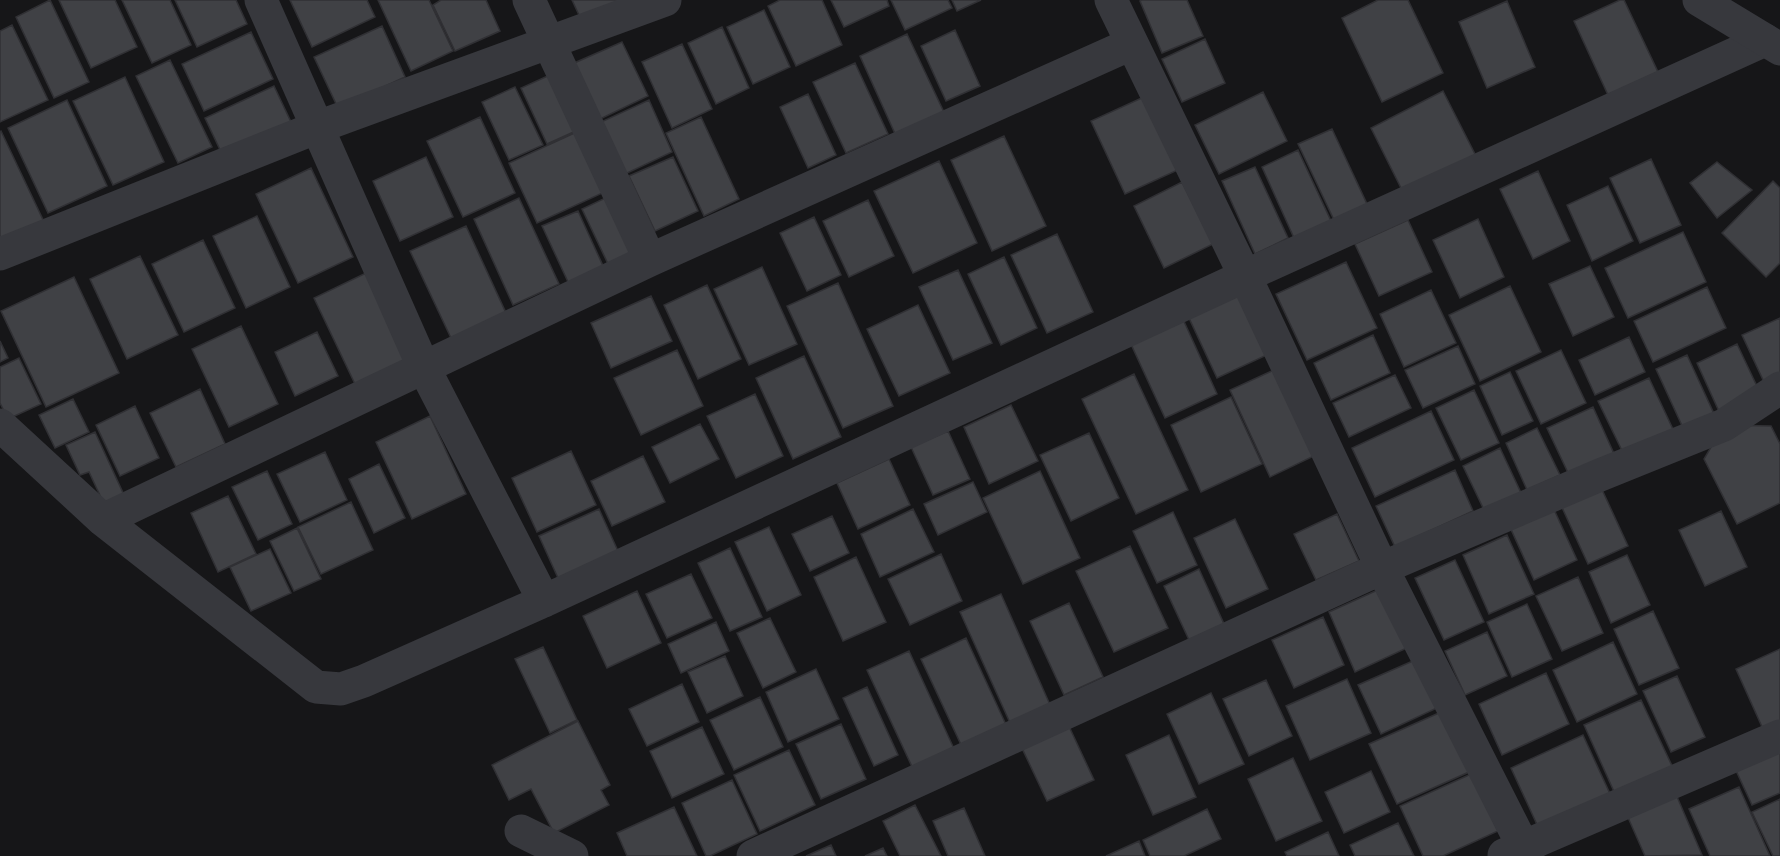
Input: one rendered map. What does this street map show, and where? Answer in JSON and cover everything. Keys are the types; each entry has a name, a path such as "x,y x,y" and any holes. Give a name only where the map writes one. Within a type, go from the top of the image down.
{"street":[{"path":"261,0 423,366 544,601"},
{"path":"529,0 650,260"},
{"path":"0,254 318,127 665,0"},
{"path":"1111,0 1245,276 1518,853 1780,736"},
{"path":"1699,0 1773,44"},
{"path":"103,520 650,260 1131,44"},
{"path":"0,425 103,520 316,687 341,689 364,681 544,601 1245,276 1773,44"},
{"path":"753,856 1382,568 1724,425 1780,388"},
{"path":"521,831 572,856"}],"building":[{"path":"50,0 89,82 54,98 16,17"},
{"path":"59,0 115,0 137,47 91,68"},
{"path":"122,0 170,0 191,45 152,63"},
{"path":"175,0 236,0 247,24 197,47"},
{"path":"290,0 367,0 375,17 312,47"},
{"path":"378,0 429,0 453,51 411,71"},
{"path":"441,0 486,0 500,31 455,51 433,5"},
{"path":"572,0 646,0 585,28"},
{"path":"780,0 822,0 842,45 796,66 768,6"},
{"path":"831,0 887,0 889,6 844,27"},
{"path":"891,0 948,0 952,8 905,30"},
{"path":"952,0 981,0 957,11"},
{"path":"1187,0 1203,36 1162,53 1140,1"},
{"path":"1378,0 1408,0 1443,73 1382,102 1342,18"},
{"path":"1624,0 1658,72 1608,95 1574,21"},
{"path":"1507,1 1535,67 1487,88 1459,22"},
{"path":"764,10 790,67 753,84 727,27"},
{"path":"12,25 48,100 0,122 0,31"},
{"path":"382,26 405,77 338,108 314,57"},
{"path":"722,27 749,88 716,104 688,43"},
{"path":"955,30 980,86 946,101 921,46"},
{"path":"251,32 273,79 204,111 182,64"},
{"path":"907,34 950,125 901,147 860,56"},
{"path":"1205,39 1225,83 1182,102 1162,59"},
{"path":"622,42 648,96 598,120 572,64"},
{"path":"682,44 712,109 672,128 642,62"},
{"path":"170,60 212,147 178,163 136,76"},
{"path":"855,63 888,134 846,153 813,82"},
{"path":"552,74 578,130 547,144 521,88"},
{"path":"125,77 164,162 113,185 73,101"},
{"path":"274,86 291,122 222,154 205,118"},
{"path":"515,87 543,145 509,160 482,102"},
{"path":"1443,91 1480,164 1407,200 1371,128"},
{"path":"1263,92 1287,141 1219,174 1195,125"},
{"path":"808,94 836,155 808,168 780,107"},
{"path":"1146,96 1180,169 1125,194 1091,121"},
{"path":"67,100 107,186 48,213 8,128"},
{"path":"649,100 672,152 625,174 601,122"},
{"path":"480,117 515,193 463,217 427,141"},
{"path":"701,117 739,199 704,216 666,133"},
{"path":"1332,129 1367,204 1334,220 1298,144"},
{"path":"581,130 609,190 537,223 509,163"},
{"path":"0,132 45,224 0,245"},
{"path":"1004,136 1046,226 992,251 951,160"},
{"path":"1298,150 1331,221 1294,238 1262,167"},
{"path":"426,157 453,217 400,241 373,181"},
{"path":"673,157 698,211 655,231 629,176"},
{"path":"1651,159 1681,225 1640,243 1610,178"},
{"path":"939,161 977,243 913,273 874,191"},
{"path":"1717,162 1752,190 1717,218 1690,183"},
{"path":"1255,167 1288,238 1255,254 1222,181"},
{"path":"311,168 353,257 298,283 256,194"},
{"path":"1538,171 1570,241 1533,259 1500,189"},
{"path":"1773,181 1780,188 1780,263 1766,277 1722,233"},
{"path":"1182,182 1213,244 1164,268 1134,206"},
{"path":"1608,186 1633,241 1592,261 1567,205"},
{"path":"618,192 644,250 609,266 582,209"},
{"path":"519,198 559,284 513,305 474,219"},
{"path":"868,200 894,256 849,277 823,221"},
{"path":"578,211 604,268 569,284 542,226"},
{"path":"257,216 290,287 246,308 213,236"},
{"path":"814,217 841,275 807,291 780,233"},
{"path":"1478,219 1504,277 1460,298 1433,240"},
{"path":"1408,220 1432,272 1379,296 1355,244"},
{"path":"466,226 506,313 451,338 410,251"},
{"path":"1683,232 1706,282 1628,318 1605,268"},
{"path":"1057,234 1093,312 1047,333 1011,255"},
{"path":"203,240 235,308 184,332 152,264"},
{"path":"140,256 178,335 127,359 90,279"},
{"path":"1004,257 1037,328 1001,345 968,274"},
{"path":"1346,262 1377,328 1307,360 1276,294"},
{"path":"1590,266 1614,317 1573,336 1549,284"},
{"path":"762,267 797,344 749,365 714,289"},
{"path":"958,270 992,343 953,360 919,287"},
{"path":"366,273 406,360 355,384 314,298"},
{"path":"74,277 119,373 46,407 1,311"},
{"path":"838,283 893,406 843,428 787,306"},
{"path":"707,285 741,359 698,379 664,305"},
{"path":"1510,286 1541,352 1480,381 1449,315"},
{"path":"1707,287 1726,328 1653,362 1634,321"},
{"path":"1431,290 1456,343 1404,367 1380,314"},
{"path":"1241,294 1269,354 1217,378 1189,318"},
{"path":"651,296 672,341 611,368 591,323"},
{"path":"918,305 950,373 899,396 867,329"},
{"path":"1182,317 1217,394 1165,418 1130,342"},
{"path":"1780,318 1780,375 1764,382 1742,335"},
{"path":"241,326 278,404 229,427 192,349"},
{"path":"317,332 338,376 295,396 275,352"},
{"path":"1373,335 1390,373 1331,400 1314,363"},
{"path":"1629,337 1645,372 1595,395 1579,360"},
{"path":"0,341 8,358 0,362"},
{"path":"1737,344 1763,399 1722,418 1697,363"},
{"path":"1458,346 1475,384 1423,408 1405,370"},
{"path":"677,350 703,406 641,435 614,378"},
{"path":"1561,350 1586,403 1541,424 1516,371"},
{"path":"1687,355 1715,416 1684,430 1656,369"},
{"path":"804,356 841,437 793,459 756,378"},
{"path":"19,358 41,404 8,419 0,403 0,367"},
{"path":"1276,369 1316,455 1270,477 1230,390"},
{"path":"1510,372 1533,421 1502,435 1480,386"},
{"path":"1134,374 1188,490 1136,514 1082,399"},
{"path":"1395,375 1411,408 1349,437 1333,403"},
{"path":"1649,378 1678,440 1628,463 1598,401"},
{"path":"200,389 225,444 176,467 150,413"},
{"path":"1474,390 1499,443 1461,460 1436,408"},
{"path":"755,394 783,456 736,478 707,416"},
{"path":"1231,397 1262,464 1201,492 1171,425"},
{"path":"73,399 89,432 55,448 39,415"},
{"path":"1011,405 1038,461 989,484 964,427"},
{"path":"135,406 159,458 120,476 96,425"},
{"path":"1593,407 1615,456 1570,477 1547,428"},
{"path":"1431,411 1454,460 1375,497 1352,448"},
{"path":"430,416 466,494 412,519 376,442"},
{"path":"700,424 719,459 670,483 652,447"},
{"path":"1724,425 1771,426 1780,444 1780,503 1737,524 1704,459"},
{"path":"1537,428 1560,475 1527,490 1506,443"},
{"path":"948,431 970,479 933,495 911,447"},
{"path":"95,432 124,495 104,504 89,472 80,475 66,445"},
{"path":"1089,433 1119,498 1071,521 1040,455"},
{"path":"1500,448 1522,495 1485,512 1463,466"},
{"path":"571,451 596,505 537,532 512,478"},
{"path":"325,452 347,500 300,522 277,474"},
{"path":"643,456 665,502 612,526 591,481"},
{"path":"889,459 910,505 858,529 837,483"},
{"path":"379,464 405,518 374,533 349,479"},
{"path":"1455,470 1473,511 1395,547 1376,506"},
{"path":"267,471 292,524 258,540 232,487"},
{"path":"1040,471 1080,558 1023,584 983,498"},
{"path":"973,482 987,512 938,535 924,504"},
{"path":"1599,483 1628,546 1588,564 1559,501"},
{"path":"228,496 256,554 218,572 191,513"},
{"path":"351,502 373,550 321,574 298,527"},
{"path":"1552,505 1577,560 1534,580 1509,525"},
{"path":"599,509 618,551 558,578 539,536"},
{"path":"913,509 934,552 880,577 861,534"},
{"path":"1721,511 1747,567 1705,586 1679,530"},
{"path":"1173,512 1197,565 1157,583 1133,531"},
{"path":"1337,514 1359,561 1316,580 1294,534"},
{"path":"832,516 849,553 810,571 792,534"},
{"path":"1235,519 1268,589 1226,608 1194,538"},
{"path":"769,527 801,595 767,611 735,542"},
{"path":"297,528 321,579 294,591 270,541"},
{"path":"1507,535 1534,594 1489,614 1463,555"},
{"path":"1130,546 1168,628 1114,652 1076,571"},
{"path":"730,548 762,617 730,631 698,563"},
{"path":"270,549 291,593 251,611 230,567"},
{"path":"941,554 962,601 910,625 888,579"},
{"path":"1627,555 1650,605 1611,623 1589,572"},
{"path":"856,557 886,622 843,641 814,577"},
{"path":"1455,560 1484,622 1444,640 1415,578"},
{"path":"1199,569 1224,624 1189,640 1164,586"},
{"path":"691,574 712,618 667,638 646,594"},
{"path":"1578,577 1603,633 1562,651 1536,596"},
{"path":"1382,588 1409,647 1355,672 1329,612"},
{"path":"637,591 661,643 607,668 583,616"},
{"path":"1001,594 1051,707 1011,725 960,612"},
{"path":"1069,603 1103,677 1064,695 1030,621"},
{"path":"1527,604 1552,659 1512,677 1487,622"},
{"path":"1653,611 1679,668 1639,685 1614,629"},
{"path":"1323,617 1344,665 1294,688 1272,640"},
{"path":"770,618 796,672 763,688 737,633"},
{"path":"716,622 729,651 681,673 668,644"},
{"path":"1487,632 1507,676 1465,695 1445,651"},
{"path":"966,638 1008,729 963,749 921,659"},
{"path":"1613,642 1637,694 1577,722 1553,670"},
{"path":"543,647 577,720 550,733 515,659"},
{"path":"1780,649 1780,721 1763,729 1736,669"},
{"path":"909,651 956,753 914,771 867,670"},
{"path":"725,656 743,696 707,713 688,672"},
{"path":"1415,660 1437,708 1381,734 1358,685"},
{"path":"816,669 839,719 788,742 766,692"},
{"path":"1546,673 1569,724 1502,755 1479,704"},
{"path":"1677,676 1705,737 1671,752 1643,691"},
{"path":"1347,679 1371,733 1310,760 1286,706"},
{"path":"1266,680 1292,736 1249,756 1223,699"},
{"path":"682,684 699,722 647,746 629,709"},
{"path":"867,687 898,755 874,766 843,698"},
{"path":"1211,693 1244,764 1199,784 1167,714"},
{"path":"760,697 783,747 734,770 710,720"},
{"path":"1641,700 1674,770 1616,796 1584,725"},
{"path":"1441,712 1469,772 1397,804 1369,744"},
{"path":"578,721 610,785 601,790 609,805 554,833 531,789 509,800 492,765"},
{"path":"1067,722 1094,780 1047,801 1020,744"},
{"path":"841,724 866,779 821,799 796,744"},
{"path":"702,727 724,774 672,798 650,751"},
{"path":"1169,735 1196,797 1153,815 1126,755"},
{"path":"1583,735 1611,796 1539,829 1511,768"},
{"path":"1780,748 1780,793 1752,805 1732,762"},
{"path":"789,750 815,805 760,831 734,775"},
{"path":"1293,758 1322,821 1276,841 1248,779"},
{"path":"1371,771 1390,812 1344,833 1325,792"},
{"path":"1471,774 1498,831 1443,856 1423,856 1400,806"},
{"path":"732,780 757,834 706,856 682,803"},
{"path":"1739,787 1770,856 1710,856 1689,809"},
{"path":"1675,792 1702,855 1645,856 1626,813"},
{"path":"1780,799 1780,856 1773,856 1752,812"},
{"path":"915,805 941,856 900,856 883,821"},
{"path":"674,807 697,856 627,856 617,833"},
{"path":"964,808 985,856 948,856 933,821"},
{"path":"1207,809 1221,839 1184,856 1150,856 1143,840"},
{"path":"1398,823 1414,856 1355,856 1350,845"},
{"path":"1328,832 1339,856 1287,856 1285,852"},
{"path":"1139,841 1145,856 1106,856"},
{"path":"831,845 836,856 806,856"},
{"path":"883,848 887,856 865,856"}]}
